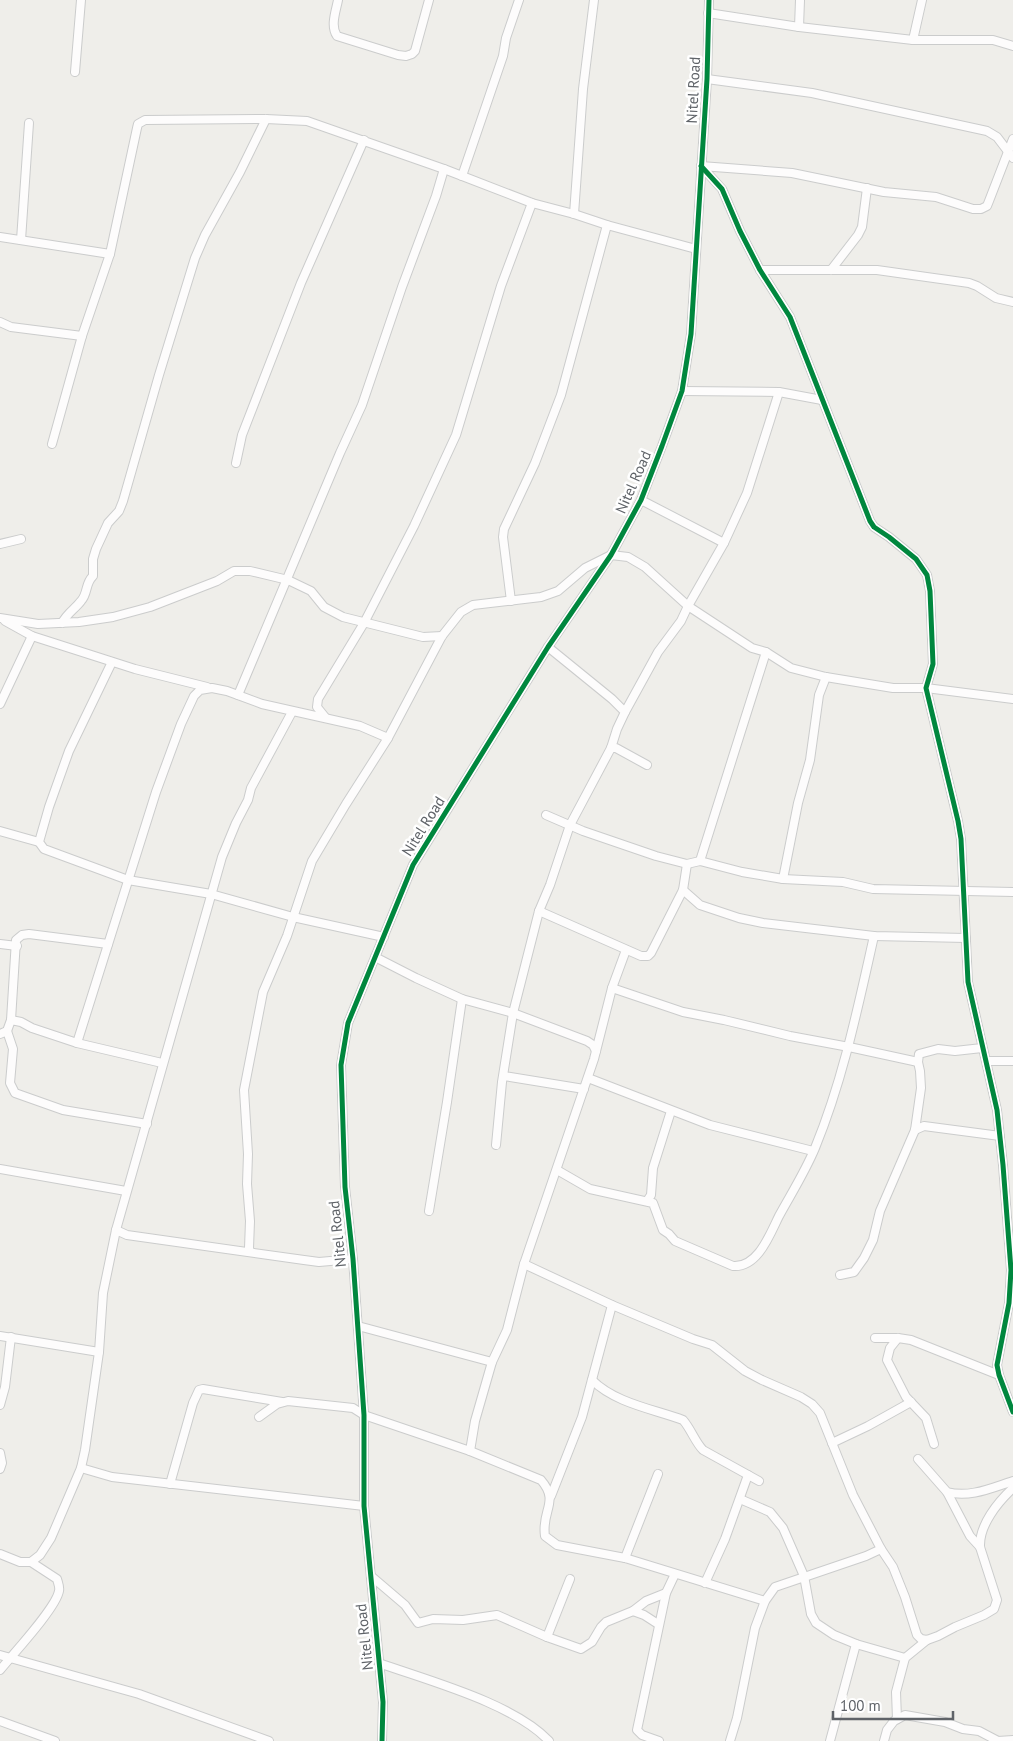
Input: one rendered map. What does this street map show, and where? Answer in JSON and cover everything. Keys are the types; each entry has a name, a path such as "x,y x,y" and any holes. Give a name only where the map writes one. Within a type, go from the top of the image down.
{"street":[{"path":"75,72 81,0"},
{"path":"338,0 333,26 337,36 406,56 415,51 429,0"},
{"path":"462,176 503,56 506,38 519,0"},
{"path":"574,214 583,90 594,0"},
{"name":"Nitel Road","path":"382,1741 383,1702 364,1506 364,1415 353,1258 345,1187 341,1065 348,1022 413,865 548,647 611,555 641,500 682,390 691,334 707,79 709,0"},
{"path":"799,27 800,0"},
{"path":"913,40 922,0"},
{"path":"708,13 799,27 913,40 993,40 1013,46"},
{"path":"707,79 812,93 987,131 997,137 1011,156"},
{"path":"62,623 69,612 82,601 88,580 93,576 93,559 96,549 108,523 119,511 123,501 158,374 194,258 266,119"},
{"path":"52,444 82,336 110,254 138,124 149,120 266,119 307,122 364,140 532,203 696,249"},
{"path":"21,240 29,123"},
{"path":"701,166 792,173 884,192 936,197 981,210 987,206 1011,156 1013,139"},
{"path":"236,463 242,435 301,283 364,140"},
{"path":"701,166 722,189 740,231 760,270 790,317 870,521 874,527 916,559 927,575 930,590 933,664 926,688 958,821 968,982 997,1110 1003,1165 1012,1270 1009,1303 997,1365 999,1375 1011,1400 1013,1412"},
{"path":"238,695 362,405 444,169"},
{"path":"831,270 862,227 867,188"},
{"path":"325,717 317,707 318,699 364,624 414,526 456,435 501,286 532,203"},
{"path":"512,601 503,537 504,530 535,463 561,394 607,225"},
{"path":"0,237 110,254"},
{"path":"760,270 877,270 969,283 996,298 1013,302"},
{"path":"0,322 11,327 82,336"},
{"path":"682,390 779,392 822,400"},
{"path":"496,1145 502,1082 513,1014 539,912 570,826 611,748 625,712 658,652 681,621 748,493 779,392"},
{"path":"641,500 724,542"},
{"path":"0,544 21,539"},
{"path":"250,1252 248,1248 248,1154 244,1090 263,992 287,936 312,861 388,738 442,636 461,612 473,605 541,597 558,591 585,568 611,555 628,557 636,561 688,606 752,648 766,652 791,668 826,677 893,688 926,688 1013,699"},
{"path":"0,618 38,624 79,622 112,617 150,607 217,581 234,571 258,572 288,580 311,591 324,607 343,618 423,637 442,636"},
{"path":"0,618 32,636 112,662 197,686 238,695 292,712 325,717 360,726 388,738"},
{"path":"0,704 32,636"},
{"path":"548,647 612,699 625,712"},
{"path":"700,861 766,652"},
{"path":"39,842 69,751 112,662"},
{"path":"783,879 800,794 810,760 814,716 826,677"},
{"path":"76,1042 156,792 181,724 194,696 200,690 212,688"},
{"path":"31,1562 40,1555 50,1538 81,1468 99,1352 103,1294 113,1241 222,857 252,788 292,712"},
{"path":"611,748 616,748 647,765"},
{"path":"546,815 570,826 656,856 687,864 700,861 742,872 783,879 843,882 873,889 1013,892"},
{"path":"0,831 39,842 44,849 128,880 211,894 293,917 384,937"},
{"path":"539,912 626,950 641,956 648,956 683,890 687,864"},
{"path":"683,890 700,905 740,918 808,929 874,936 966,938"},
{"path":"108,944 29,934 22,935 16,940 10,1020 4,1032 13,1049 10,1083 15,1093 63,1110 147,1124"},
{"path":"557,1170 590,1189 652,1203 663,1230 675,1241 734,1266 740,1267 748,1263 762,1249 821,1133 849,1047 874,936"},
{"path":"0,944 17,946"},
{"path":"470,1451 475,1421 492,1362 507,1330 524,1264 588,1078 612,988 626,950"},
{"path":"375,957 462,999 513,1014 587,1042 593,1045 596,1051"},
{"path":"612,988 683,1012 918,1062"},
{"path":"429,1211 462,999"},
{"path":"10,1020 22,1022 32,1028 76,1042 162,1063"},
{"path":"840,1274 854,1272 864,1258 885,1200 915,1130 921,1088 919,1054 938,1049 955,1051 982,1048"},
{"path":"986,1061 1013,1061"},
{"path":"504,1076 584,1089"},
{"path":"588,1078 710,1126 813,1151"},
{"path":"647,1201 651,1195 653,1168 671,1110"},
{"path":"915,1130 924,1126 1000,1136"},
{"path":"1003,1165 1013,1165"},
{"path":"1,1172 126,1191"},
{"path":"116,1230 127,1235 319,1262 353,1258"},
{"path":"113,1241 127,1235"},
{"path":"524,1264 612,1305 712,1345 745,1371 812,1404 820,1413 853,1495 893,1568 905,1597 917,1635 927,1640"},
{"path":"612,1305 582,1417 551,1496 543,1524 545,1536 557,1545 625,1558 765,1601"},
{"path":"358,1326 492,1362"},
{"path":"0,1336 99,1352"},
{"path":"0,1405 5,1387 11,1337"},
{"path":"875,1338 911,1340 999,1375"},
{"path":"898,1338 890,1348 888,1360 911,1402 926,1418 934,1444"},
{"path":"592,1380 601,1390 613,1396 683,1420 703,1450 759,1481"},
{"path":"170,1484 193,1403 199,1390 203,1389 282,1402 353,1408 364,1415 470,1451 541,1480 551,1496"},
{"path":"259,1417 282,1402"},
{"path":"832,1442 868,1426 911,1402"},
{"path":"0,1453 2,1463 0,1469"},
{"path":"897,1719 896,1692 905,1658 927,1640 994,1609 997,1600 980,1547 970,1536 947,1492 918,1459"},
{"path":"81,1468 112,1478 364,1506"},
{"path":"625,1558 658,1474"},
{"path":"705,1583 725,1539 748,1475"},
{"path":"947,1492 974,1493 1013,1481"},
{"path":"980,1547 982,1530 997,1505 1013,1488"},
{"path":"740,1499 770,1512 783,1528 804,1576 811,1614 816,1623 856,1644 905,1658"},
{"path":"730,1741 737,1718 755,1628 765,1601 774,1586 866,1556 881,1549"},
{"path":"0,1554 20,1562 31,1562 57,1579 60,1589 46,1614 0,1670"},
{"path":"659,1741 642,1735 637,1730 658,1624 666,1593 675,1574"},
{"path":"371,1576 400,1601 418,1623 432,1619 463,1620 497,1615 547,1637 581,1649 592,1642 606,1622 633,1611 646,1601 666,1593"},
{"path":"547,1637 570,1579"},
{"path":"633,1611 644,1615 658,1624"},
{"path":"830,1741 856,1644"},
{"path":"0,1655 139,1694 269,1741"},
{"path":"379,1662 484,1700 526,1721 549,1741"},
{"path":"884,1741 887,1730 897,1719 905,1715 945,1722 963,1729 979,1731 998,1741 1013,1740"},
{"path":"0,1721 55,1741"}],"cycle path":[{"path":"382,1741 383,1702 364,1506 364,1415 353,1259 345,1187 341,1065 348,1023 413,865 548,647 611,555 641,500 682,391 691,334 707,79 709,0"},
{"path":"701,166 722,189 740,231 760,270 790,317 870,521 874,527 916,559 927,575 930,591 933,664 926,688 961,839 968,982 997,1110 1003,1165 1011,1270 1009,1303 997,1365 1013,1412"}]}
